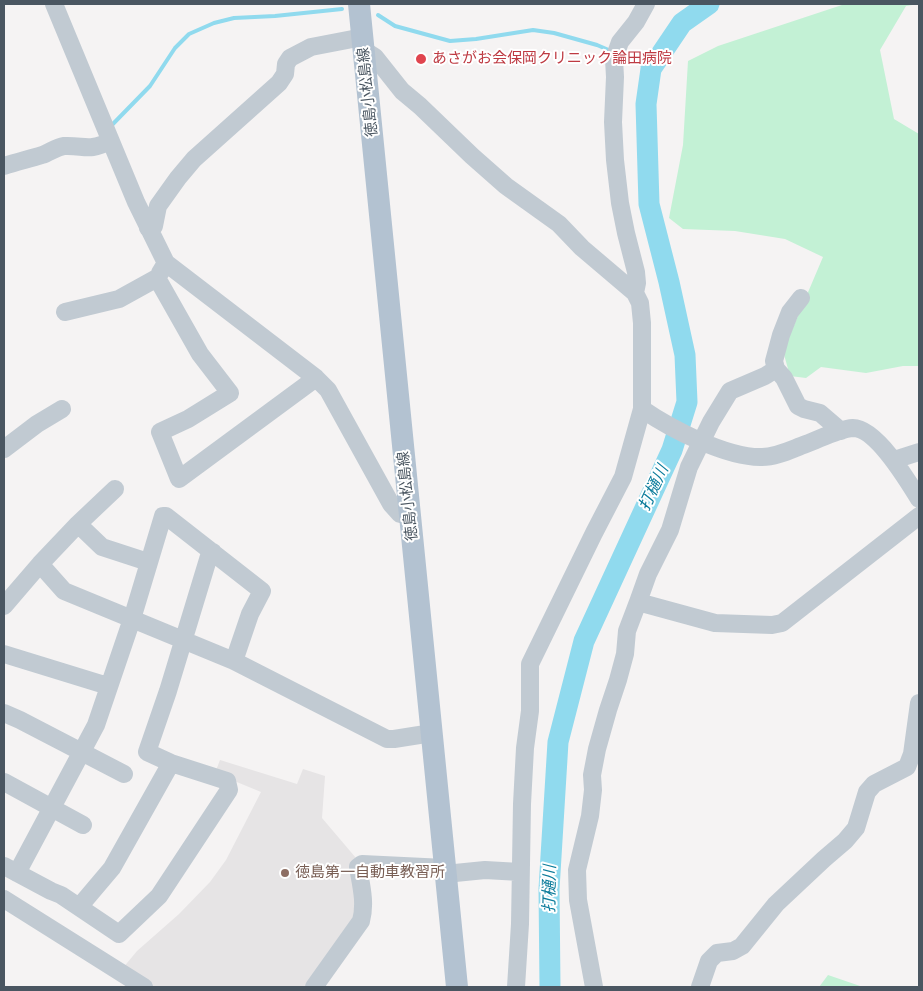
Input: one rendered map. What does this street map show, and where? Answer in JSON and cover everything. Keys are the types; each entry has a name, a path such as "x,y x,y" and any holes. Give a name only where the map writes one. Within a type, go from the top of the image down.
{"main road":[{"name":"徳島小松島線","path":"359,4 457,987"}],"street":[{"path":"54,4 148,228 162,270 196,347 230,393 177,426 160,432 179,479 316,378"},
{"path":"635,292 638,283 620,203 615,160 613,122 614,60 620,42 636,22 646,4"},
{"path":"148,228 154,226 158,206 178,178 194,159 279,83 285,74 286,64 290,58 311,48 363,43 402,91 478,162 506,186 558,224 582,248 635,292 640,303 642,323 645,411 624,476 594,532 530,664 530,711 525,748 520,924 516,987"},
{"path":"4,166 43,155 59,147 89,148 110,141"},
{"path":"65,312 119,299 162,270"},
{"path":"162,270 316,378 328,390 391,504 400,514 410,512"},
{"path":"801,298 790,312 781,335 774,361 776,369 784,378 798,406 804,410 820,414 841,431"},
{"path":"594,987 578,900 577,870 590,816 593,790 592,775 597,749 625,654 627,631 648,574 670,530 699,441 730,391 765,376 776,369"},
{"path":"4,449 37,424 62,409"},
{"path":"645,411 699,441 726,450 762,457 778,454 841,431 854,428 861,430 874,439 894,460 919,499"},
{"path":"894,460 919,452"},
{"path":"4,606 40,564 115,489"},
{"path":"212,552 209,556 147,752 170,762 227,781 228,790 159,896 119,934 61,895 10,870 53,808 96,724 132,619 162,516 166,516 262,591 250,614 234,660"},
{"path":"638,602 715,623 772,625 782,623 919,516"},
{"path":"78,524 102,547 148,562"},
{"path":"40,564 64,591 234,660 387,738 394,739 432,733"},
{"path":"4,654 108,686"},
{"path":"700,987 708,960 717,953 733,951 742,946 776,904 845,841 856,828 867,792 874,784 907,767 912,754 919,703"},
{"path":"4,713 124,774"},
{"path":"79,907 112,868 170,762"},
{"path":"4,782 83,825"},
{"path":"314,987 361,921 364,913 364,901 358,868 362,864 445,871 520,872"},
{"path":"4,899 144,987"}],"shaded area":[{"name":"徳島第一自動車教習所","path":"220,760 297,784 303,769 325,776 322,818 356,858 359,913 307,987 151,987 122,969 137,951 179,914 210,882 226,860 261,792 215,773"}],"green space":[{"path":"845,4 919,4 906,6 880,50 894,119 919,134 919,366 903,366 866,373 821,367 806,378 790,376 783,351 823,257 785,239 735,231 683,229 669,218 683,145 688,61 718,46"},
{"path":"828,975 863,987 819,987"}],"waterway":[{"name":"打樋川","path":"550,987 549,889 558,742 584,641 672,450 687,402 685,355 649,204 646,104 651,69 682,23 709,4"},
{"path":"110,127 150,86 175,48 189,34 214,23 234,18 342,9"},
{"path":"378,15 395,26 450,41 533,30 554,33 597,45 611,51"},
{"path":"620,55 651,69"}],"place":[{"name":"あさがお会保岡クリニック論田病院","path":"421,59"},
{"name":"徳島第一自動車教習所","path":"285,873"}]}
